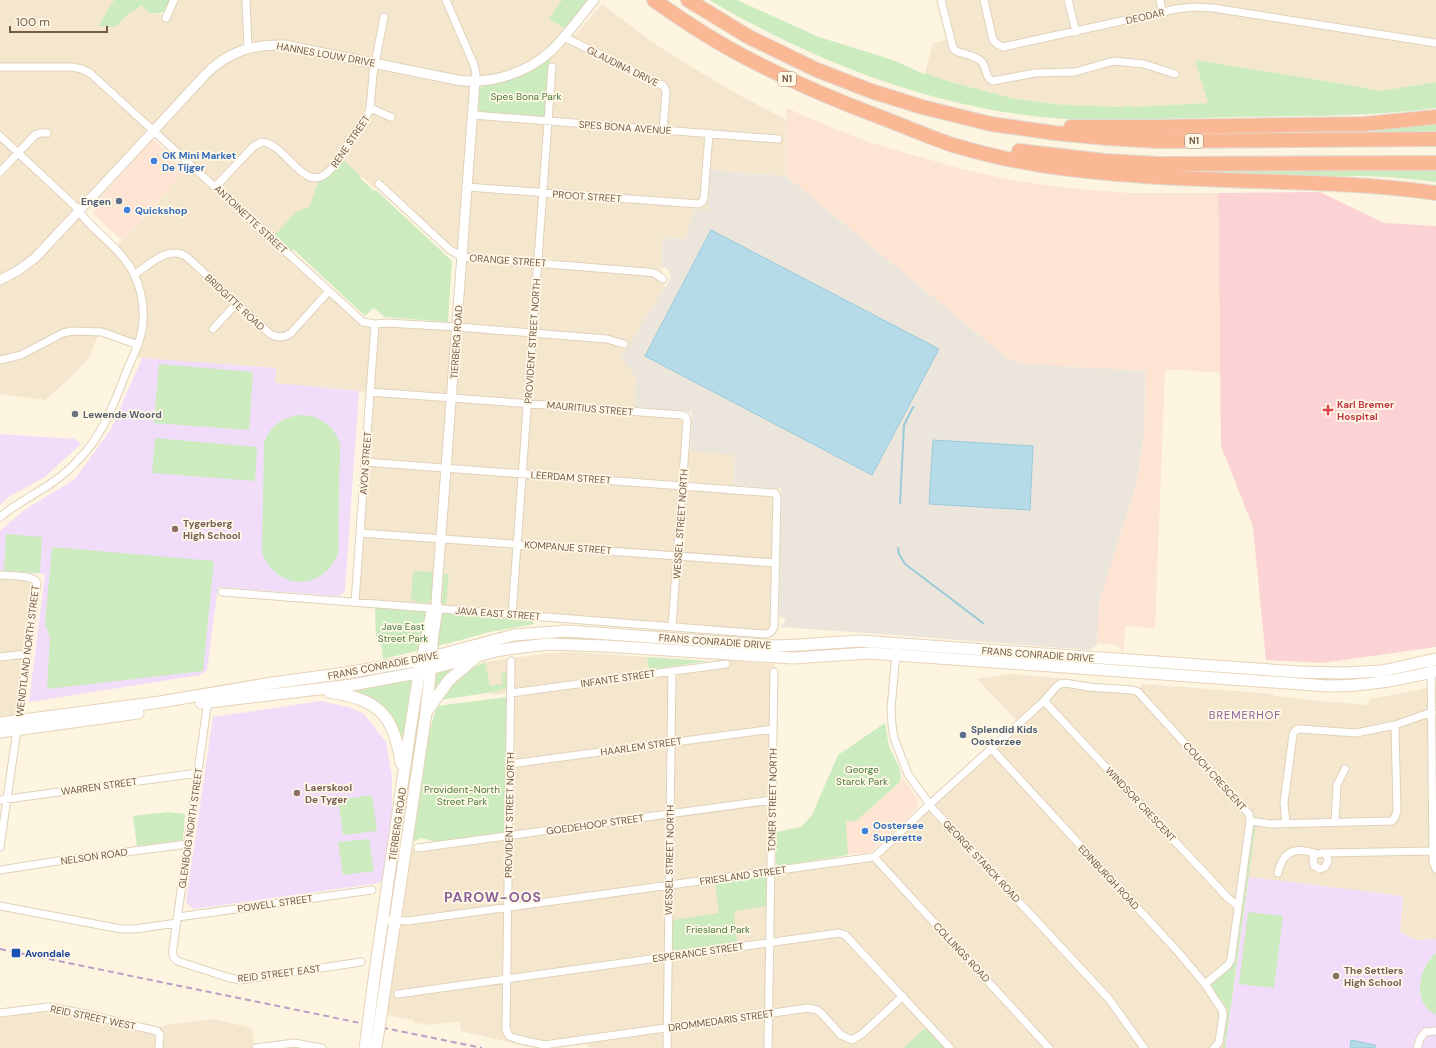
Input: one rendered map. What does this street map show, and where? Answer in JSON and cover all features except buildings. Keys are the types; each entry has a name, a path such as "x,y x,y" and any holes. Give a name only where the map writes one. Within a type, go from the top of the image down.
{"highway":[{"name":"N1","path":"654,0 740,55 800,85 869,113 918,129 1007,150 1105,162 1159,164 1436,163"},
{"name":"N1","path":"688,0 749,37 817,70 871,91 954,116 1027,130 1106,138 1157,141 1436,140"},
{"path":"869,113 954,145 1014,160 1064,168 1172,178 1383,186 1436,193"},
{"path":"954,116 1066,127 1365,124 1436,117"}],"main road":[{"name":"FRANS CONRADIE DRIVE","path":"208,698 272,683 346,674 421,660 514,635 567,631 776,646 860,641 897,643 1299,672 1343,673 1382,671 1433,660"},
{"name":"FRANS CONRADIE DRIVE","path":"0,732 17,726 208,698 315,690 358,684 430,670 514,648 561,644 776,658 855,653 896,655 1321,686 1368,685 1433,671"},
{"name":"TIERBERG ROAD","path":"376,1048 426,713 432,657"},
{"path":"426,713 449,680 477,657"},
{"name":"TIERBERG ROAD","path":"365,1048 421,660"},
{"path":"315,690 357,697 369,703 381,712 393,728 397,738 404,777"},
{"name":"FRANS CONRADIE DRIVE","path":"0,723 17,726"}],"street":[{"path":"166,18 174,0"},
{"path":"246,0 248,48"},
{"path":"446,0 475,68 475,81"},
{"name":"HANNES LOUW DRIVE","path":"0,280 19,270 35,258 210,69 229,56 248,48 264,45 284,45 457,80 475,81 499,78 525,68 548,53 594,0"},
{"path":"941,0 952,47 956,51 977,59 983,63 987,77 993,81 1035,73 1075,72 1114,61 1144,64 1175,74"},
{"name":"DEODAR","path":"984,0 992,37 1000,46 1007,47 1188,7 1207,8 1436,43"},
{"path":"1068,0 1076,32"},
{"path":"1160,0 1162,12"},
{"name":"RENE STREET","path":"216,186 254,146 262,142 276,148 308,176 318,178 324,176 330,171 369,113 375,63 384,17"},
{"name":"GLAUDINA DRIVE","path":"564,36 664,86 666,92 663,130"},
{"name":"ANTOINETTE STREET","path":"0,67 72,67 86,70 216,186 359,320 375,324"},
{"name":"PROVIDENT STREET NORTH","path":"512,614 552,67"},
{"name":"TIERBERG ROAD","path":"432,657 475,81"},
{"name":"RENE STREET","path":"370,108 391,117"},
{"name":"SPES BONA AVENUE","path":"473,116 778,139"},
{"path":"0,172 37,134 47,133"},
{"name":"PROOT STREET","path":"467,187 697,204 701,203 704,198 709,134"},
{"path":"0,136 75,206 82,217 123,258 134,275 141,294 143,306 143,322 138,344 107,418 93,441 79,460 55,481 13,506 0,517"},
{"name":"ORANGE STREET","path":"379,184 449,249 462,257 650,272 663,278"},
{"name":"BRIDGITTE ROAD","path":"134,275 167,253 178,252 187,257 270,334 276,337 282,337 290,333 329,291"},
{"path":"213,329 237,303"},
{"path":"375,324 387,323 457,327 532,333 606,339 624,344"},
{"name":"AVON STREET","path":"355,602 375,324"},
{"path":"0,360 21,355 63,333 72,331 102,332 138,344"},
{"name":"MAURITIUS STREET","path":"370,392 682,415 686,417 687,421"},
{"name":"WESSEL STREET NORTH","path":"672,627 687,421"},
{"name":"LEERDAM STREET","path":"365,462 773,493 777,495 776,563"},
{"name":"KOMPANJE STREET","path":"360,533 776,563"},
{"name":"JAVA EAST STREET","path":"222,592 355,602 435,606 512,614 767,634 773,630 774,627 776,563"},
{"name":"WENDTLAND NORTH STREET","path":"0,574 30,577 36,580 37,587 17,726 4,800 0,847"},
{"name":"TIERBERG ROAD","path":"421,660 435,606"},
{"name":"GEORGE STARCK ROAD","path":"897,643 891,708 892,725 894,738 908,774 930,804 1109,999 1144,1048"},
{"path":"0,657 27,654"},
{"path":"1433,660 1433,861 1436,869"},
{"name":"PROVIDENT STREET NORTH","path":"511,661 506,1029 507,1034 512,1038"},
{"name":"INFANTE STREET","path":"510,693 726,664"},
{"name":"WESSEL STREET NORTH","path":"666,1048 672,671"},
{"name":"TONER STREET NORTH","path":"768,1048 774,672"},
{"name":"COUCH CRESCENT","path":"1046,699 1063,686 1133,690 1140,694 1249,814 1250,821 1231,960 1228,965 1205,984"},
{"name":"GLENBOIG NORTH STREET","path":"176,960 172,954 208,698"},
{"path":"874,857 1046,699"},
{"name":"WINDSOR CRESCENT","path":"1046,699 1228,898 1238,906"},
{"path":"1286,823 1284,803 1293,734 1296,730 1356,733 1395,725 1432,712"},
{"path":"1250,821 1271,824 1392,821 1396,817 1397,811 1395,725"},
{"name":"HAARLEM STREET","path":"510,764 773,729"},
{"name":"EDINBURGH ROAD","path":"991,748 1179,953 1205,984 1222,1010 1223,1015 1219,1042 1214,1048"},
{"path":"1335,823 1334,811 1337,785 1345,769"},
{"name":"WARREN STREET","path":"4,800 198,773"},
{"name":"GOEDEHOOP STREET","path":"418,848 772,800"},
{"name":"NELSON ROAD","path":"0,870 188,844"},
{"path":"1278,873 1283,858 1289,852 1306,851 1322,855 1336,853 1433,851"},
{"name":"FRIESLAND STREET","path":"382,923 395,924 874,857"},
{"name":"COLLINGS ROAD","path":"874,857 1049,1048"},
{"name":"POWELL STREET","path":"0,906 121,929 135,929 177,920 372,890"},
{"name":"ESPERANCE STREET","path":"398,994 834,933 842,934 850,939 950,1048"},
{"name":"REID STREET EAST","path":"176,960 240,980 361,962"},
{"name":"DROMMEDARIS STREET","path":"512,1038 544,1045 808,1008 821,1012 841,1035 852,1040 862,1034 903,996"},
{"name":"REID STREET WEST","path":"0,1013 48,1007 153,1029 160,1035 159,1048"},
{"path":"1417,1048 1420,1039 1425,1032 1436,1031"},
{"path":"256,1048 294,1043 322,1048"}],"shaded area":[{"path":"0,0 114,0 98,26 114,27 131,10 135,11 141,5 150,13 161,14 166,18 173,0 562,0 550,19 575,35 602,4 658,46 737,94 787,120 786,176 711,170 708,210 695,209 686,239 661,267 665,288 621,357 636,377 634,412 685,417 685,450 735,455 733,489 775,493 771,632 355,601 369,392 275,383 276,368 133,358 138,345 100,331 88,359 71,377 45,400 0,394","holes":["154,131 192,166 114,249 78,212","361,176 374,188 378,183 462,257 457,327 359,320 289,253"]},
{"path":"946,0 1436,0 1436,82 1380,91 1195,60 1209,103 1133,107 1128,105 1125,107 1065,105 1015,99 951,82 925,73 933,43 955,38"},
{"path":"787,108 868,142 958,168 1010,180 1068,188 1130,193 1218,193 1220,373 1165,369 1155,628 1125,626 1124,652 1122,652 1118,645 1097,643 1099,602 1136,486 1144,433 1146,371 1024,364 1007,358 786,176"},
{"path":"153,139 188,170 122,240 92,213 99,206 96,202"},
{"path":"710,170 786,176 1007,358 1024,364 1146,371 1144,433 1136,486 1099,602 1097,645 1090,650 780,627 786,621 783,617 779,616 781,489 733,485 735,455 690,451 692,412 634,407 636,377 621,357 671,278 669,271 666,268 661,267 663,237 685,239 695,209 708,210"},
{"name":"Karl Bremer Hospital","path":"1320,192 1384,223 1436,226 1436,647 1322,663 1266,660 1253,527 1221,446 1218,193"},
{"name":"Tygerberg High School","path":"142,358 276,368 275,383 359,391 345,591 339,596 218,587 207,670 201,675 29,702 45,574 0,570 0,531 23,511 75,479 111,429"},
{"path":"0,434 75,439 81,444 45,477 10,496 0,505"},
{"path":"0,575 34,579 17,721 0,723"},
{"path":"575,652 647,657 649,674 725,663 727,660 775,665 771,870 874,856 1018,722 977,679 1011,674 1060,678 1065,684 1137,691 1142,684 1274,694 1274,696 1368,705 1370,699 1436,685 1436,939 1416,940 1400,932 1402,896 1243,876 1232,960 1205,984 1223,1007 1230,1012 1225,1048 950,1048 928,1025 903,1048 589,1048 588,1044 555,1048 534,1048 461,1031 459,1021 430,1025 421,1023 418,1024 414,1023 413,1020 387,1015 411,849 508,836 510,693 491,695 485,662 541,654"},
{"name":"Laerskool De Tyger","path":"321,701 352,708 364,714 386,742 392,776 392,811 383,877 380,883 193,909 186,902 213,717"},
{"path":"902,776 918,800 917,809 871,852 848,855 845,822 856,821 899,783"},
{"name":"The Settlers High School","path":"1249,877 1403,896 1400,932 1416,940 1436,939 1436,1048 1225,1048"},
{"path":"48,1006 154,1029 167,1025 213,1019 252,1028 254,1048 0,1048 0,1012"},
{"path":"303,1043 328,1048 254,1048"}],"green space":[{"path":"114,0 171,0 168,8 164,12 150,13 141,5 135,11 131,11 115,27 98,26"},
{"path":"562,0 589,0 566,29 549,19"},
{"path":"709,0 737,0 819,37 893,60 924,74 925,73 951,82 1015,99 1065,105 1124,107 1128,105 1133,107 1208,103 1195,60 1380,91 1436,82 1436,108 1360,115 1129,120 1067,119 1020,114 973,106 927,95 837,64 751,23"},
{"name":"Spes Bona Park","path":"550,57 546,113 543,117 481,112 477,100 481,87"},
{"path":"1436,123 1436,132 1225,133 1225,131"},
{"path":"342,159 361,176 360,178 374,191 376,190 452,261 448,322 385,317 374,308 365,316 293,249 291,252 274,236 295,213 310,206 318,182 326,179 335,170"},
{"path":"1089,166 1436,168 1436,182 1373,176 1335,177 1183,173"},
{"path":"159,364 253,372 249,430 154,423"},
{"path":"302,415 315,417 326,423 334,432 340,444 338,553 331,566 322,575 311,580 300,582 288,580 277,574 268,565 262,552 264,443 270,432 278,423 289,417"},
{"path":"155,438 257,447 255,481 152,473"},
{"path":"6,534 42,537 40,573 4,571"},
{"path":"52,547 214,561 203,671 47,689 50,637 45,624"},
{"path":"413,571 434,572 432,600 429,603 415,602 415,600 411,600"},
{"path":"444,574 449,574 446,604 442,602"},
{"name":"Java East Street Park","path":"375,607 532,621 534,624 490,632 383,659 381,639 376,638"},
{"path":"561,635 875,648 799,653 557,639 496,647 498,643"},
{"path":"647,657 708,661 649,670"},
{"path":"485,662 490,686 503,684 501,673 506,673 506,687 504,689 500,691 440,700 450,684 470,669"},
{"path":"1170,668 1376,678 1367,681 1309,681 1180,671"},
{"path":"453,670 432,699 435,673"},
{"path":"372,676 270,692 240,693 351,677"},
{"path":"413,679 406,725 402,738 396,727 345,690"},
{"path":"423,682 424,687 391,914 389,908 420,691"},
{"name":"Provident-North Street Park","path":"507,697 504,833 437,842 421,838 413,842 419,791 428,739 437,706"},
{"name":"George Starck Park","path":"885,723 889,746 901,773 899,783 856,821 846,822 848,855 779,866 776,864 776,832 801,827 812,815 838,755"},
{"path":"372,795 377,831 343,835 338,800"},
{"path":"168,812 185,814 183,840 137,846 133,816"},
{"path":"1256,824 1225,1048 1223,1048 1228,1010 1212,988 1211,984 1235,962 1254,825"},
{"path":"369,839 374,871 343,875 338,842"},
{"name":"Friesland Park","path":"764,876 766,878 766,906 734,911 737,942 672,951 673,920 719,913 715,883"},
{"path":"1248,912 1283,916 1274,988 1239,984"},
{"path":"1436,953 1436,1015 1428,1009 1423,1002 1420,994 1420,985 1421,976 1425,968"},
{"path":"926,1027 946,1048 903,1048"}],"water":[{"path":"711,230 939,349 872,475 645,356"},
{"path":"933,440 1033,446 1030,510 929,504"},
{"path":"1351,1040 1375,1045 1375,1048 1350,1048"}],"waterway":[{"path":"900,503 904,425 913,407"},
{"path":"898,548 899,554 905,564 983,623"}],"railway":[{"path":"0,949 482,1048"}],"place":[{"name":"OK Mini Market De Tijger","path":"154,161"},
{"name":"Engen","path":"119,201"},
{"name":"Quickshop","path":"127,210"},
{"name":"Karl Bremer Hospital","path":"1328,410"},
{"name":"Lewende Woord","path":"75,414"},
{"name":"Tygerberg High School","path":"175,529"},
{"name":"Splendid Kids Oosterzee","path":"963,735"},
{"name":"Laerskool De Tyger","path":"297,793"},
{"name":"Oostersee Superette","path":"865,831"},
{"name":"Avondale","path":"16,953"},
{"name":"The Settlers High School","path":"1336,976"}],"district":[{"name":"BREMERHOF","path":"1245,715"},
{"name":"PAROW-OOS","path":"493,897"}]}
